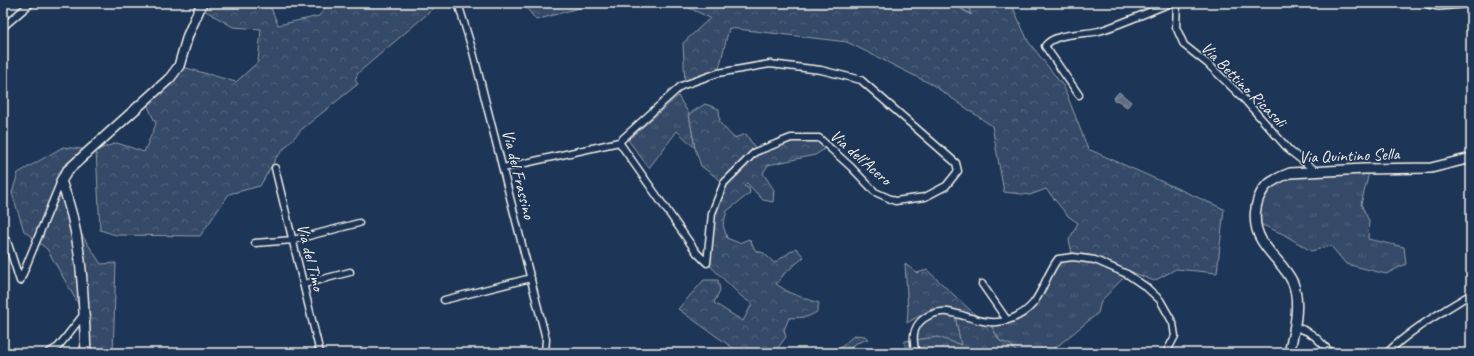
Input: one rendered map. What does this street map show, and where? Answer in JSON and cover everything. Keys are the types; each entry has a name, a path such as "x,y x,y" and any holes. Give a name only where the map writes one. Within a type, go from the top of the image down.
{"street":[{"path":"3,28 31,3"},
{"path":"3,247 7,241 20,281 68,170 175,72 179,66 188,35 202,3"},
{"name":"Via del Frassino","path":"458,3 473,52 531,278 546,339 545,353"},
{"path":"1079,95 1045,46 1049,40 1099,31 1171,3"},
{"name":"Via Bettino Ricasoli","path":"1177,3 1176,27 1184,45 1208,64 1243,98 1290,151 1316,171"},
{"path":"1429,3 1439,5 1463,3"},
{"name":"Via dell'Acero","path":"503,168 619,142 681,86 718,73 770,64 821,70 861,80 956,163 958,170 946,186 925,198 895,201 875,192 851,167 819,138 791,138 755,152 724,183 712,214 707,263 697,253 619,142"},
{"name":"Via Quintino Sella","path":"1289,353 1294,327 1296,296 1293,284 1283,267 1262,241 1255,223 1256,205 1266,187 1279,177 1290,173 1431,168 1471,158"},
{"name":"Via del Timo","path":"275,168 320,353"},
{"path":"62,181 70,203 78,242 86,353"},
{"path":"255,244 293,240 359,223"},
{"path":"916,353 913,340 916,328 922,319 935,313 948,312 984,322 1007,320 1027,310 1039,296 1051,268 1058,259 1073,257 1095,260 1127,274 1146,287 1160,300 1173,323 1175,336 1166,353"},
{"path":"304,284 350,272"},
{"path":"444,300 531,278"},
{"path":"982,284 1007,320"},
{"path":"1387,353 1396,344 1471,294"},
{"path":"48,353 58,347 84,314"},
{"path":"1294,327 1306,330 1312,334 1331,353"}],"green space":[{"path":"192,3 269,3 278,25 319,16 329,3 440,3 358,73 355,80 358,84 302,129 276,158 260,186 229,194 200,236 116,235 100,230 96,150 117,143 144,152 156,124 145,100 179,66 236,82 258,62 261,29 233,27"},
{"path":"523,3 606,3 575,9 536,20"},
{"path":"679,3 952,3 971,15 968,3 1011,3 1028,41 1064,87 1088,149 1224,209 1217,273 1176,269 1154,281 1090,255 1072,253 1069,240 1078,223 1068,216 1046,189 1030,195 1004,192 992,126 933,85 847,42 729,28 718,73 685,85 683,43 710,18"},
{"path":"952,3 968,3 972,15"},
{"path":"678,96 689,114 695,148 677,131 649,168 628,140"},
{"path":"705,104 719,109 720,123 734,138 746,134 757,151 791,138 819,138 826,144 823,150 815,155 768,165 763,173 774,190 773,202 763,200 747,183 744,186 749,188 750,193 727,211 723,225 727,238 739,243 749,239 756,251 764,253 774,263 796,248 804,257 785,273 776,284 790,293 819,303 817,312 807,317 789,318 784,330 786,337 774,353 738,353 678,309 704,280 718,280 720,290 714,303 743,321 752,304 741,296 707,263 712,213 724,183 701,166 695,148 689,114"},
{"path":"63,147 91,150 60,185 74,223 101,264 116,263 113,353 78,353 85,331 84,314 47,249 24,231 12,193 18,173"},
{"path":"1369,173 1361,204 1369,221 1368,239 1404,247 1406,264 1386,274 1346,264 1331,246 1311,251 1283,234 1260,224 1260,209 1264,198 1274,185 1291,177"},
{"path":"1058,259 1095,260 1127,274 1101,301 1098,313 1049,353 1017,353 1011,345 1000,341 989,322 1007,320 1027,310"},
{"path":"905,264 917,273 927,270 982,321 989,322 1000,341 1011,345 1017,353 904,353 905,341 938,337 961,345 955,315 933,308 907,323 908,310"},
{"path":"935,313 955,315 961,345 939,338 913,340 916,328"},
{"path":"854,335 865,336 868,339 854,344 848,353 835,353"}],"water":[{"path":"1119,92 1131,102 1127,107 1113,99"}]}
